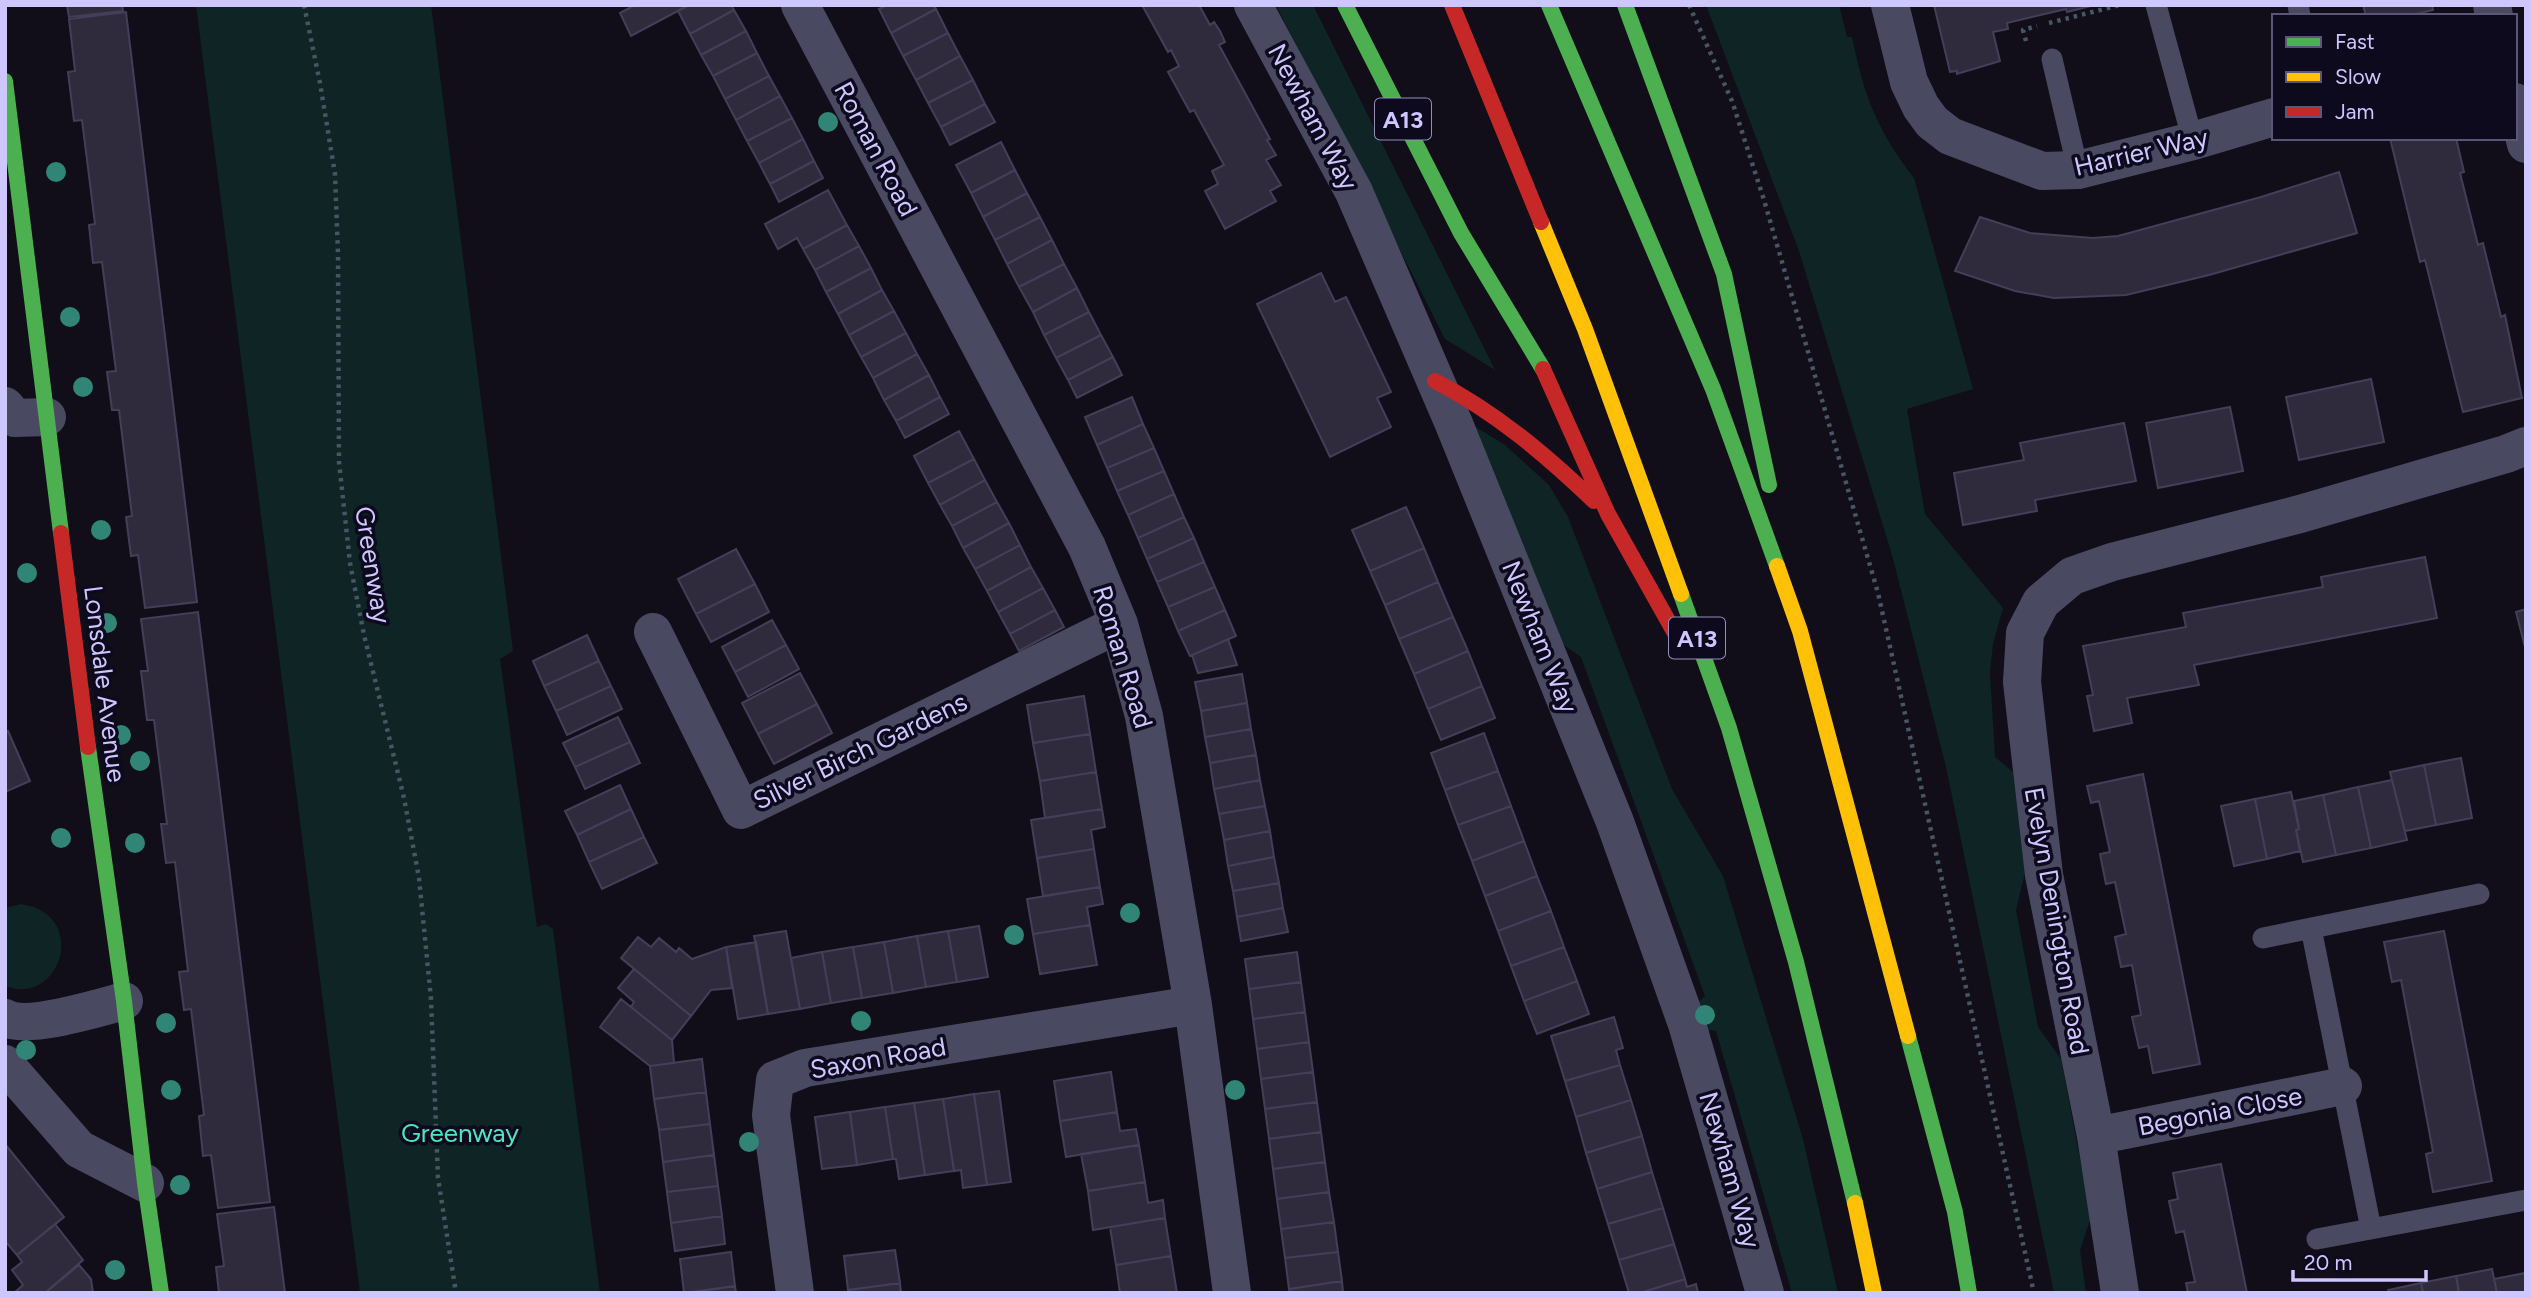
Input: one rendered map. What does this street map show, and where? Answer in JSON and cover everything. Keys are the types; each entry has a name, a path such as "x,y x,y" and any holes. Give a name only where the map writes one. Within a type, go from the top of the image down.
{"main road":[{"name":"A13","path":"1345,5 1461,233 1550,381 1608,514 1729,728"},
{"name":"A13","path":"1452,5 1585,329 1729,728 1796,962 1864,1240 1874,1293"},
{"path":"1549,5 1713,389 1800,631"},
{"path":"1625,5 1724,274 1800,631 1955,1212 1969,1293"},
{"name":"Lonsdale Avenue","path":"5,82 14,231 47,417 85,726 124,1001 161,1293"},
{"name":"A13","path":"1435,381 1507,422 1552,459 1608,514"}],"street":[{"name":"Roman Road","path":"800,5 1087,547 1119,624 1144,716 1192,1005 1232,1293"},
{"name":"Newham Way","path":"1253,5 1354,192 1435,381 1615,822 1688,1024 1765,1293"},
{"name":"Harrier Way","path":"1889,5 1909,82 1932,122 1950,136 2042,170 2078,170 2272,118"},
{"path":"2517,110 2526,144"},
{"path":"5,406 15,418 47,417"},
{"name":"Evelyn Denington Road","path":"2120,1293 2096,1136 2044,875 2022,682 2025,633 2041,602 2072,576 2112,562 2300,514 2526,446"},
{"name":"Silver Birch Gardens","path":"653,632 741,810 1119,624"},
{"path":"5,1018 13,1023 60,1017 124,1001"},
{"name":"Saxon Road","path":"795,1293 771,1115 775,1080 805,1068 1192,1005"},
{"path":"5,1064 79,1149 145,1183"},
{"name":"Begonia Close","path":"2096,1136 2343,1086"}],"lane":[{"path":"2156,5 2193,141"},
{"path":"2052,59 2078,170"},
{"path":"2263,938 2479,894"},
{"path":"2311,928 2371,1229"},
{"path":"2317,1238 2526,1200"}],"path":[{"name":"Greenway","path":"304,5 335,174 339,462 349,550 364,635 404,797 419,878 431,999 438,1178 456,1293"},
{"path":"1689,5 1731,102 1764,200 1878,593 2034,1293"}],"green space":[{"name":"Greenway","path":"196,5 431,5 513,651 500,659 537,927 546,924 553,929 600,1293 360,1293"},
{"path":"1276,5 1313,5 1495,370 1445,339"},
{"path":"1706,5 1839,5 1847,37 1852,37 1874,112 1890,144 1914,178 1973,389 1907,409 1925,514 2003,608 1993,644 1990,672 1995,757 2013,772 2025,873 2016,910 2038,1027 2061,1059 2091,1217 2080,1250 2086,1293 2054,1293 1946,767 1892,555 1799,251"},
{"path":"1469,423 1505,445 1549,485 1568,517 1672,789 1723,876 1803,1139 1838,1293 1792,1293 1716,1031 1699,1029 1693,1007 1705,996 1581,657 1554,638"},
{"path":"21,904 42,911 55,924 61,940 60,957 53,972 41,983 25,989 5,986 5,908"}],"building":[{"path":"67,5 122,5 123,11 69,17"},
{"path":"635,5 689,5 631,36 620,13"},
{"path":"689,5 731,5 734,10 690,34 678,11"},
{"path":"887,5 933,5 936,9 891,33 879,9"},
{"path":"1142,5 1199,5 1210,25 1214,22 1220,31 1225,42 1219,45 1276,155 1266,160 1281,185 1270,191 1276,201 1225,229 1205,191 1218,184 1212,171 1224,165 1194,110 1190,112 1168,72 1179,66 1171,50 1168,52"},
{"path":"1934,5 2091,6 2007,23 2008,29 1993,32 2000,61 1957,74 1957,71 1950,72"},
{"path":"2363,5 2432,5 2433,10 2416,14 2365,14"},
{"path":"936,9 948,33 903,56 891,33"},
{"path":"734,10 746,31 701,55 690,34"},
{"path":"126,12 197,602 145,608 138,555 131,556 126,517 132,516 119,410 112,410 107,372 116,371 102,262 93,263 89,225 95,224 82,120 74,121 68,72 75,71 69,19"},
{"path":"746,31 757,53 713,76 701,55"},
{"path":"948,33 960,56 916,80 903,56"},
{"path":"757,53 769,76 725,99 713,76"},
{"path":"960,56 973,80 928,103 916,80"},
{"path":"769,76 780,96 736,120 725,99"},
{"path":"973,80 985,104 941,127 928,103"},
{"path":"780,96 792,118 747,141 736,120"},
{"path":"985,104 995,122 950,145 941,127"},
{"path":"792,118 803,139 759,163 747,141"},
{"path":"803,139 814,161 770,184 759,163"},
{"path":"2390,140 2456,140 2464,172 2460,173 2478,245 2483,243 2501,317 2505,315 2522,398 2463,412 2425,260 2420,262"},
{"path":"1001,142 1015,170 971,193 956,165"},
{"path":"814,161 823,178 779,202 770,184"},
{"path":"1015,170 1027,193 983,217 971,193"},
{"path":"2339,172 2357,233 2209,275 2126,295 2054,298 2015,291 1955,271 1980,217 2030,233 2093,238 2118,236 2261,197"},
{"path":"828,190 847,225 803,249 797,238 778,249 765,224"},
{"path":"1027,193 1040,217 995,240 983,217"},
{"path":"1040,217 1052,240 1007,264 995,240"},
{"path":"847,225 859,246 815,270 803,249"},
{"path":"1052,240 1064,264 1019,287 1007,264"},
{"path":"859,246 871,268 826,292 815,270"},
{"path":"1064,264 1077,288 1033,312 1019,287"},
{"path":"871,268 882,290 838,314 826,292"},
{"path":"1321,273 1335,302 1346,297 1391,392 1377,398 1391,427 1330,457 1257,304"},
{"path":"1077,288 1089,312 1044,335 1033,312"},
{"path":"882,290 894,311 849,335 838,314"},
{"path":"894,311 906,333 861,357 849,335"},
{"path":"1089,312 1101,335 1056,358 1044,335"},
{"path":"906,333 917,354 873,378 861,357"},
{"path":"1101,335 1113,357 1068,380 1056,358"},
{"path":"917,354 929,375 884,400 873,378"},
{"path":"1113,357 1122,375 1077,398 1068,380"},
{"path":"929,375 940,397 896,421 884,400"},
{"path":"2371,379 2384,442 2299,460 2286,397"},
{"path":"940,397 949,414 905,438 896,421"},
{"path":"1132,397 1143,424 1097,445 1085,417"},
{"path":"2230,407 2243,471 2158,488 2146,423"},
{"path":"2124,423 2136,481 2035,500 2037,511 1963,525 1954,473 2024,460 2020,443"},
{"path":"1143,424 1154,448 1107,468 1097,445"},
{"path":"959,431 974,459 928,483 914,456"},
{"path":"1154,448 1164,471 1117,491 1107,468"},
{"path":"974,459 985,480 940,505 928,483"},
{"path":"1164,471 1174,494 1128,515 1117,491"},
{"path":"985,480 997,502 952,526 940,505"},
{"path":"1174,494 1184,517 1138,538 1128,515"},
{"path":"997,502 1009,523 963,548 952,526"},
{"path":"1406,507 1424,548 1370,571 1352,530"},
{"path":"1184,517 1194,538 1147,559 1138,538"},
{"path":"1009,523 1020,545 975,569 963,548"},
{"path":"1194,538 1204,562 1157,582 1147,559"},
{"path":"1020,545 1031,567 987,591 975,569"},
{"path":"1424,548 1438,582 1385,605 1370,571"},
{"path":"736,549 755,584 696,614 678,579"},
{"path":"2425,557 2437,618 2194,665 2199,685 2127,698 2132,723 2094,731 2087,696 2093,695 2083,646 2186,627 2183,613 2323,587 2321,577"},
{"path":"1204,562 1215,587 1168,607 1157,582"},
{"path":"1031,567 1043,588 998,612 987,591"},
{"path":"1438,582 1453,617 1399,639 1385,605"},
{"path":"755,584 769,612 711,642 696,614"},
{"path":"1215,587 1225,610 1178,631 1168,607"},
{"path":"1043,588 1055,610 1010,634 998,612"},
{"path":"2526,609 2526,647 2525,647 2516,612"},
{"path":"1055,610 1064,627 1019,651 1010,634"},
{"path":"1225,610 1236,636 1190,656 1178,631"},
{"path":"198,612 270,1202 218,1208 211,1155 203,1156 199,1116 204,1115 191,1009 184,1010 179,972 188,971 175,862 166,863 161,824 167,824 154,720 147,720 141,671 148,671 141,619"},
{"path":"1453,617 1468,651 1414,674 1399,639"},
{"path":"772,620 786,645 735,672 722,647"},
{"path":"587,635 599,661 544,686 533,661"},
{"path":"1228,639 1237,665 1198,673 1192,655"},
{"path":"786,645 799,669 748,697 735,672"},
{"path":"1468,651 1482,686 1428,709 1414,674"},
{"path":"599,661 611,686 556,711 544,686"},
{"path":"800,673 817,704 758,734 742,703"},
{"path":"1242,674 1247,703 1201,711 1195,682"},
{"path":"611,686 622,709 567,735 556,711"},
{"path":"1482,686 1495,718 1441,740 1428,709"},
{"path":"1084,696 1090,734 1033,743 1027,705"},
{"path":"1247,703 1251,729 1205,737 1201,711"},
{"path":"817,704 832,733 774,764 758,734"},
{"path":"618,717 630,742 575,767 563,743"},
{"path":"1251,729 1256,755 1210,763 1205,737"},
{"path":"8,731 30,781 5,792 5,733"},
{"path":"1484,733 1498,771 1445,790 1431,753"},
{"path":"1090,734 1096,772 1040,781 1033,743"},
{"path":"630,742 640,763 585,789 575,767"},
{"path":"1256,755 1260,780 1214,789 1210,763"},
{"path":"2461,758 2472,818 2436,825 2424,765"},
{"path":"2424,765 2436,825 2405,831 2390,772"},
{"path":"1498,771 1511,806 1458,825 1445,790"},
{"path":"1096,772 1102,809 1045,818 1040,781"},
{"path":"2143,774 2200,1064 2153,1073 2148,1046 2139,1048 2132,1017 2141,1015 2132,965 2121,967 2115,937 2126,934 2115,882 2106,884 2100,854 2110,852 2099,801 2091,803 2087,786"},
{"path":"1260,780 1265,806 1219,814 1214,789"},
{"path":"2392,780 2407,840 2371,848 2358,787"},
{"path":"620,785 631,809 577,835 565,811"},
{"path":"2358,787 2371,848 2336,855 2323,795"},
{"path":"2291,792 2299,829 2296,830 2300,851 2267,859 2255,799"},
{"path":"2323,795 2336,855 2303,862 2296,830 2299,829 2294,801"},
{"path":"2255,799 2267,859 2234,866 2221,806"},
{"path":"1265,806 1270,831 1224,840 1219,814"},
{"path":"1511,806 1524,841 1472,861 1458,825"},
{"path":"631,809 644,837 589,862 577,835"},
{"path":"1102,809 1105,827 1091,830 1094,849 1037,858 1031,820"},
{"path":"1270,831 1274,857 1228,866 1224,840"},
{"path":"644,837 657,863 602,889 589,862"},
{"path":"1524,841 1537,876 1485,896 1472,861"},
{"path":"1094,849 1100,887 1043,896 1037,858"},
{"path":"1274,857 1279,883 1233,891 1228,866"},
{"path":"1537,876 1551,911 1498,931 1485,896"},
{"path":"1279,883 1283,908 1237,917 1233,891"},
{"path":"1100,887 1103,904 1087,907 1090,925 1033,934 1027,899"},
{"path":"1283,908 1288,932 1241,941 1237,917"},
{"path":"1551,911 1564,947 1511,966 1498,931"},
{"path":"1090,925 1097,965 1040,974 1033,934"},
{"path":"979,926 988,977 957,982 948,931"},
{"path":"786,931 800,1009 768,1014 754,936"},
{"path":"948,931 957,982 926,987 917,936"},
{"path":"2444,931 2492,1181 2433,1192 2426,1154 2433,1152 2401,980 2392,982 2384,942"},
{"path":"917,936 926,987 893,993 884,942"},
{"path":"638,937 651,947 659,938 676,952 679,948 692,959 726,947 732,988 711,990 691,1016 621,958"},
{"path":"756,942 768,1014 738,1019 726,947"},
{"path":"884,942 893,993 862,998 853,947"},
{"path":"853,947 862,998 831,1003 822,952"},
{"path":"1564,947 1577,981 1524,1001 1511,966"},
{"path":"822,952 831,1003 800,1009 791,958"},
{"path":"1297,952 1301,982 1249,989 1245,959"},
{"path":"634,969 691,1016 672,1040 631,1007 634,1002 618,988"},
{"path":"1577,981 1589,1014 1537,1034 1524,1001"},
{"path":"1301,982 1305,1012 1253,1019 1249,989"},
{"path":"621,999 672,1040 674,1063 650,1066 600,1027"},
{"path":"1305,1012 1309,1042 1257,1049 1253,1019"},
{"path":"1614,1017 1623,1048 1616,1050 1620,1065 1565,1081 1551,1036"},
{"path":"1309,1042 1313,1072 1261,1079 1257,1049"},
{"path":"702,1059 706,1092 654,1099 650,1066"},
{"path":"1620,1065 1631,1100 1576,1117 1565,1081"},
{"path":"1111,1072 1117,1112 1060,1121 1054,1081"},
{"path":"1313,1072 1317,1102 1265,1109 1261,1079"},
{"path":"999,1091 1011,1182 987,1185 974,1094"},
{"path":"706,1092 710,1124 659,1130 654,1099"},
{"path":"974,1094 987,1185 963,1188 961,1170 954,1171 943,1099"},
{"path":"943,1099 954,1171 925,1175 914,1103"},
{"path":"1631,1100 1642,1136 1586,1153 1576,1117"},
{"path":"1317,1102 1321,1132 1269,1139 1265,1109"},
{"path":"914,1103 925,1175 899,1179 885,1107"},
{"path":"885,1107 893,1159 857,1165 850,1112"},
{"path":"850,1112 857,1165 822,1169 815,1117"},
{"path":"1117,1112 1120,1131 1136,1129 1139,1145 1066,1157 1060,1121"},
{"path":"710,1124 714,1155 663,1162 659,1130"},
{"path":"1321,1132 1325,1162 1273,1169 1269,1139"},
{"path":"1642,1136 1652,1172 1597,1189 1586,1153"},
{"path":"5,1144 64,1217 17,1255 5,1241"},
{"path":"1139,1145 1145,1182 1088,1191 1081,1154"},
{"path":"714,1155 718,1186 667,1192 663,1162"},
{"path":"1325,1162 1329,1192 1277,1199 1273,1169"},
{"path":"2221,1164 2247,1293 2188,1293 2186,1283 2195,1282 2184,1231 2176,1233 2169,1201 2178,1199 2173,1173"},
{"path":"1652,1172 1663,1208 1608,1224 1597,1189"},
{"path":"1145,1182 1148,1203 1163,1200 1165,1218 1093,1230 1088,1191"},
{"path":"718,1186 722,1216 671,1223 667,1192"},
{"path":"1329,1192 1334,1222 1281,1229 1277,1199"},
{"path":"274,1207 285,1293 219,1293 216,1267 224,1266 217,1214"},
{"path":"1663,1208 1674,1244 1619,1260 1608,1224"},
{"path":"722,1216 725,1244 675,1251 671,1223"},
{"path":"1165,1218 1171,1256 1116,1265 1110,1227"},
{"path":"1334,1222 1338,1252 1285,1258 1281,1229"},
{"path":"55,1224 83,1260 45,1293 14,1293 23,1285 12,1270 22,1262 17,1255"},
{"path":"1674,1244 1685,1279 1640,1293 1629,1293 1619,1260"},
{"path":"895,1250 900,1283 848,1290 844,1256"},
{"path":"731,1252 735,1286 684,1293 680,1259"},
{"path":"1338,1252 1342,1281 1289,1289 1285,1258"},
{"path":"1171,1256 1177,1293 1120,1293 1116,1265"},
{"path":"79,1265 91,1279 93,1293 45,1293"},
{"path":"2492,1269 2497,1293 2459,1293 2456,1276"},
{"path":"2525,1273 2526,1293 2497,1293 2494,1279"},
{"path":"2456,1276 2459,1293 2423,1293 2421,1283"},
{"path":"1685,1279 1687,1287 1696,1284 1698,1293 1640,1293"},
{"path":"1342,1281 1343,1293 1290,1293 1289,1289"},
{"path":"900,1283 901,1293 849,1293 848,1290"},
{"path":"2421,1283 2423,1293 2388,1293 2388,1290"},
{"path":"735,1286 736,1293 687,1293"}],"traffic: fast":[{"path":"1345,5 1461,233 1543,369"},
{"path":"1549,5 1713,389 1777,566"},
{"path":"1625,5 1724,274 1769,485"},
{"path":"5,81 61,533"},
{"path":"1681,594 1729,728 1796,962 1855,1203"},
{"path":"88,747 161,1293"},
{"path":"1908,1036 1955,1212 1969,1293"}],"traffic: slow":[{"path":"1541,222 1585,329 1681,594"},
{"path":"1777,566 1800,631 1908,1036"},
{"path":"1855,1203 1874,1293"}],"traffic: jam":[{"path":"1452,5 1541,222"},
{"path":"1543,369 1608,514 1676,635"},
{"path":"1435,381 1478,406 1519,435 1594,501"},
{"path":"61,533 88,747"}]}
